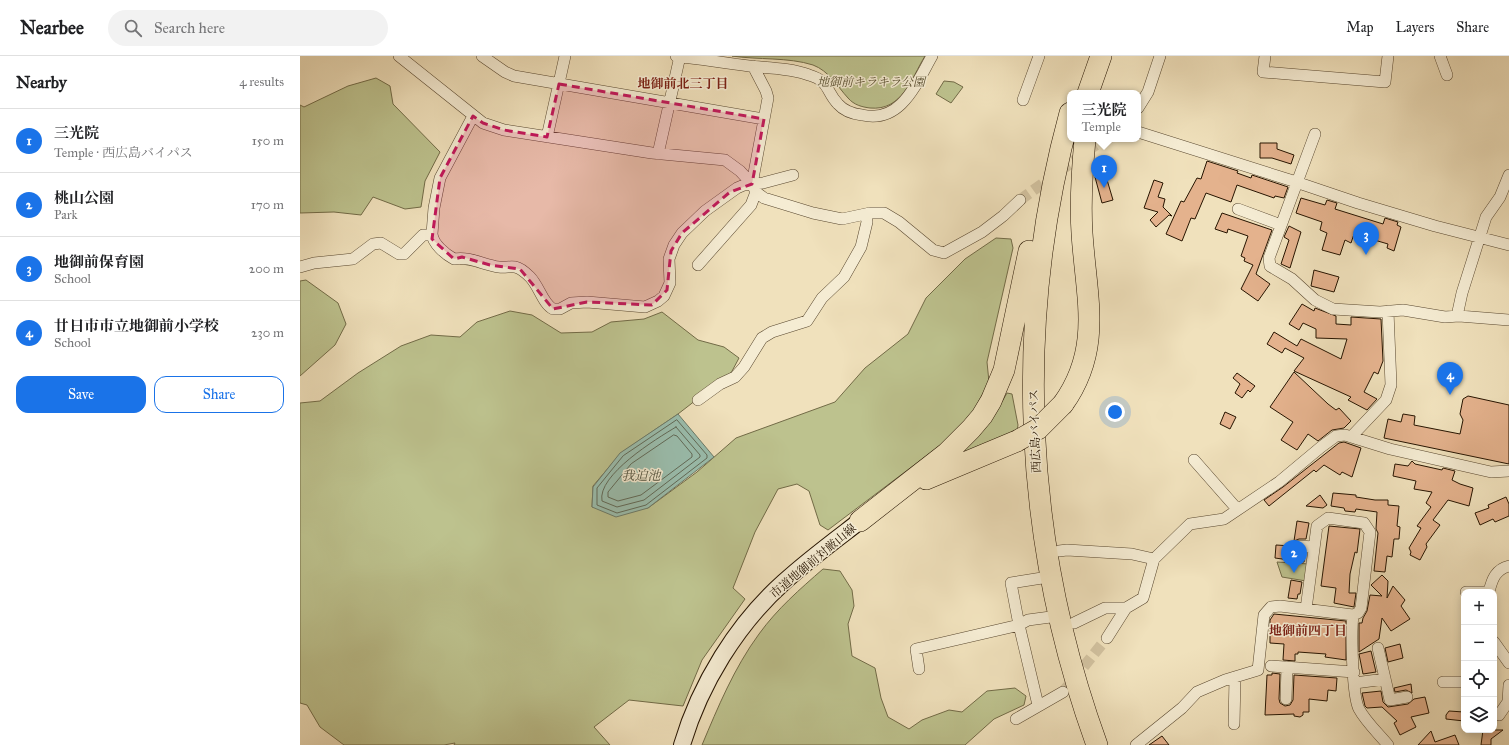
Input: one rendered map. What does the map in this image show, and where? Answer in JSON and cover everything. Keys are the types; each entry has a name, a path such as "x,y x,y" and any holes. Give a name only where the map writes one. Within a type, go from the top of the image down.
{"highway":[{"path":"1084,90 1092,57"},
{"path":"860,521 960,442 982,416 1003,372 1038,205 1054,147 1067,109"},
{"name":"西広島バイパス","path":"1067,126 1056,172 1044,237 1035,318 1032,378 1038,496 1046,554 1066,619 1110,745"},
{"name":"西広島バイパス","path":"1076,142 1056,240 1049,297 1045,362 1049,468 1074,679 1097,745"},
{"path":"860,521 885,503 938,473 1017,441 1038,429 1063,404 1076,384 1084,362 1090,327 1081,218 1081,183 1085,142"}],"street":[{"path":"399,56 483,124 504,130 658,154 725,160 740,171 764,198 828,217 842,219 866,214 884,213 934,250 944,253 982,232 1003,216 1020,200"},
{"path":"482,56 505,72 514,76 764,119"},
{"path":"547,137 565,56"},
{"path":"676,56 810,75 826,84 838,104 852,113 872,118 887,115 900,107 910,95 932,56"},
{"path":"658,154 680,56"},
{"path":"1023,100 1039,56"},
{"path":"1141,103 1148,92 1160,56"},
{"path":"1265,56 1263,72 1384,82 1388,56"},
{"path":"1440,56 1447,75"},
{"path":"702,264 751,205 768,98 753,66"},
{"path":"473,116 440,178 434,208 432,239 446,254 454,259 462,257 490,265 502,267 514,266 520,268 537,286 546,304 553,309 560,309 571,303 587,302 602,305 648,307 658,301 668,290 670,283 668,260 671,251 682,233 705,211 730,192 744,185 754,188 792,175"},
{"path":"1141,133 1365,205 1479,238 1509,245"},
{"path":"1315,134 1269,258 1270,266 1292,278 1315,300 1327,307 1388,311 1403,310 1440,316 1509,320"},
{"path":"1457,316 1462,293 1486,217 1500,197 1509,175"},
{"path":"1238,209 1281,225"},
{"path":"698,400 720,384 735,377 744,367 762,338 772,332 807,321 822,298 844,277 861,247 867,222 866,214"},
{"path":"300,267 314,263 352,259 373,244 381,243 399,254 404,254 422,235 432,234"},
{"path":"1351,437 1386,400 1391,385 1388,311"},
{"path":"1107,638 1126,608 1143,598 1154,560 1190,524 1224,519 1278,482 1331,440 1345,435 1390,449 1491,472 1509,471"},
{"path":"1194,460 1237,510"},
{"path":"1136,745 1182,708 1197,692 1225,680 1258,670 1264,615 1271,607 1280,606 1353,615 1358,613 1361,608 1370,532 1364,523 1328,518 1317,526 1306,609"},
{"name":"市道地御前対厳山線","path":"682,745 704,689 720,660 739,632 760,606 783,583 860,521"},
{"path":"1299,546 1314,547"},
{"path":"1059,551 1075,550 1132,554 1154,560"},
{"path":"1491,589 1494,576 1500,570 1509,566"},
{"path":"1038,705 1019,625 1011,583 1042,578"},
{"path":"919,669 916,649 1019,625 1028,620 1066,619 1105,608 1126,608"},
{"path":"1353,615 1351,631 1354,678 1358,708 1388,745"},
{"path":"1497,646 1509,663"},
{"path":"1378,648 1390,700 1407,697"},
{"path":"1271,666 1287,667 1354,678 1384,679"},
{"path":"1286,699 1287,667"},
{"path":"1234,724 1235,678"},
{"path":"1443,682 1461,682"},
{"path":"1499,715 1508,702 1509,684"},
{"path":"1016,719 1063,692"}],"highlighted area":[{"path":"559,84 764,119 752,184 730,192 682,233 671,251 667,290 652,305 587,302 553,309 520,269 490,265 462,257 454,259 432,239 440,178 473,116 483,123 504,130 547,137"}],"green space":[{"name":"地御前キラキラ公園","path":"732,56 925,56 910,83 898,99 881,108 870,108 855,104 824,71 813,65 803,62"},
{"path":"376,78 390,86 393,104 440,152 425,181 421,207 405,209 373,197 361,215 334,212 300,213 300,105 304,107 348,86"},
{"path":"944,81 954,82 963,87 951,103 936,94"},
{"path":"996,238 1011,239 1013,248 987,362 989,382 973,412 942,444 828,530 820,525 809,491 797,484 778,489 755,532 733,588 745,599 702,660 683,706 629,700 594,727 610,745 454,745 455,743 444,745 344,745 320,727 307,705 300,703 300,403 320,401 358,373 401,346 431,335 460,337 477,322 510,311 532,315 561,333 592,332 611,322 644,319 662,312 698,340 724,347 739,358 731,373 678,414 621,453 593,486 592,507 648,508 697,472 736,438 835,402 865,368 908,334 926,298 965,259"},
{"path":"306,280 338,303 346,324 335,345 300,376 300,281"},
{"path":"1007,393 1012,394 1018,425 1017,431 964,453 961,449 975,437 987,423 998,409"},
{"path":"1277,562 1309,564 1306,581 1282,577"},
{"path":"823,569 840,571 852,590 854,606 848,624 852,656 875,668 881,698 888,717 909,729 922,720 949,710 962,712 987,691 1015,688 1026,696 1024,705 994,719 965,745 702,745 727,688 750,647 781,608"}],"water":[{"name":"我迫池","path":"678,414 714,457 648,508 616,517 592,507 593,487 620,453"}],"building":[{"path":"1260,143 1277,143 1277,149 1294,155 1291,164 1272,158 1260,158"},
{"path":"1207,161 1238,171 1237,173 1251,178 1252,175 1288,187 1284,198 1275,196 1274,198 1237,185 1231,202 1206,193 1195,219 1191,218 1182,241 1166,234 1181,201 1184,202 1197,178 1201,179"},
{"path":"1105,173 1113,200 1102,203 1095,177"},
{"path":"1154,180 1163,183 1158,197 1165,199 1163,207 1172,216 1169,215 1156,227 1150,220 1158,212 1144,208"},
{"path":"1301,198 1325,205 1327,200 1337,203 1335,209 1383,224 1385,218 1398,222 1397,225 1401,227 1394,251 1387,248 1388,244 1354,234 1351,243 1345,240 1340,255 1322,250 1327,233 1320,230 1322,222 1296,213"},
{"path":"1222,213 1272,230 1256,274 1270,284 1258,301 1241,289 1253,265 1244,261 1245,258 1241,256 1248,236 1228,229 1227,233 1215,229"},
{"path":"1289,226 1301,232 1290,268 1281,264 1289,240 1284,237"},
{"path":"1314,270 1339,277 1334,292 1311,286"},
{"path":"1302,304 1314,311 1315,308 1336,316 1336,324 1351,325 1351,317 1381,319 1383,361 1378,374 1374,372 1364,392 1377,399 1367,410 1348,400 1351,397 1294,371 1304,358 1285,348 1282,353 1267,344 1274,332 1297,346 1301,339 1341,359 1347,339 1316,338 1316,329 1303,323 1299,330 1289,324"},
{"path":"1294,372 1328,404 1336,410 1339,408 1351,421 1344,428 1332,430 1318,441 1308,434 1297,450 1281,440 1293,422 1270,407"},
{"path":"1237,373 1255,386 1250,392 1248,390 1242,398 1235,393 1240,384 1233,378"},
{"path":"1468,396 1509,405 1509,464 1384,438 1388,419 1401,422 1403,414 1415,416 1414,425 1460,434 1463,420 1460,414 1463,399"},
{"path":"1225,412 1236,417 1230,429 1220,424"},
{"path":"1344,442 1361,448 1352,477 1342,472 1340,475 1324,465 1316,472 1314,470 1269,506 1264,500 1339,443"},
{"path":"1412,461 1415,464 1442,470 1443,468 1455,471 1452,480 1473,488 1469,506 1448,500 1433,520 1440,525 1426,544 1427,547 1420,560 1410,555 1411,552 1409,548 1421,528 1417,526 1431,507 1426,503 1432,492 1414,489 1416,481 1393,476 1395,464 1408,466"},
{"path":"1333,493 1356,495 1356,497 1375,500 1388,500 1388,505 1399,506 1397,526 1400,527 1399,539 1394,539 1392,557 1387,556 1385,572 1374,571 1378,533 1376,529 1377,512 1356,509 1355,512 1345,511 1344,508 1331,506"},
{"path":"1320,495 1327,505 1323,508 1306,506"},
{"path":"1506,497 1509,504 1509,516 1495,522 1493,519 1480,525 1475,513 1489,508 1488,505"},
{"path":"1297,521 1309,523 1306,539 1294,541"},
{"path":"1329,526 1360,529 1357,553 1355,552 1350,574 1349,593 1356,593 1354,607 1334,603 1336,588 1321,586"},
{"path":"1276,545 1292,546 1295,552 1305,553 1304,562 1275,558"},
{"path":"1382,575 1388,581 1387,598 1393,586 1405,600 1401,606 1410,619 1391,631 1382,618 1379,639 1359,652 1359,623 1362,623 1367,611 1370,595 1382,596 1371,585"},
{"path":"1291,580 1302,582 1300,594 1298,594 1297,599 1288,598"},
{"path":"1274,614 1346,621 1346,660 1325,657 1326,654 1298,652 1298,654 1295,654 1295,661 1283,660 1284,644 1270,643 1270,620"},
{"path":"1400,644 1403,658 1388,662 1385,648"},
{"path":"1371,651 1376,672 1363,674 1359,654"},
{"path":"1272,673 1280,674 1279,699 1280,703 1285,706 1290,705 1293,700 1294,675 1337,678 1336,691 1328,690 1327,701 1309,699 1309,712 1303,712 1303,715 1300,717 1294,716 1294,714 1265,715 1267,675 1272,675"},
{"path":"1411,684 1412,693 1406,690 1395,692 1394,688"},
{"path":"1381,691 1383,702 1388,707 1408,704 1414,699 1425,697 1429,713 1411,717 1416,727 1400,735 1394,723 1397,721 1382,707 1367,708 1365,706 1362,693"},
{"path":"1449,711 1461,712 1461,721 1446,719 1446,715"},
{"path":"1497,730 1503,730 1491,739 1491,745 1481,745 1483,733 1497,733"},
{"path":"1431,731 1435,742 1455,735 1459,745 1418,745"},
{"path":"1162,736 1169,745 1149,745"}],"tunnel":[{"path":"1020,200 1100,142"},
{"path":"1063,692 1107,638"}],"place":[{"name":"三光院","path":"1104,188"},
{"name":"地御前保育園","path":"1366,255"},
{"name":"廿日市市立地御前小学校","path":"1450,395"},
{"name":"桃山公園","path":"1294,573"}],"district":[{"name":"地御前北三丁目","path":"683,84"},
{"name":"地御前四丁目","path":"1308,631"}]}
